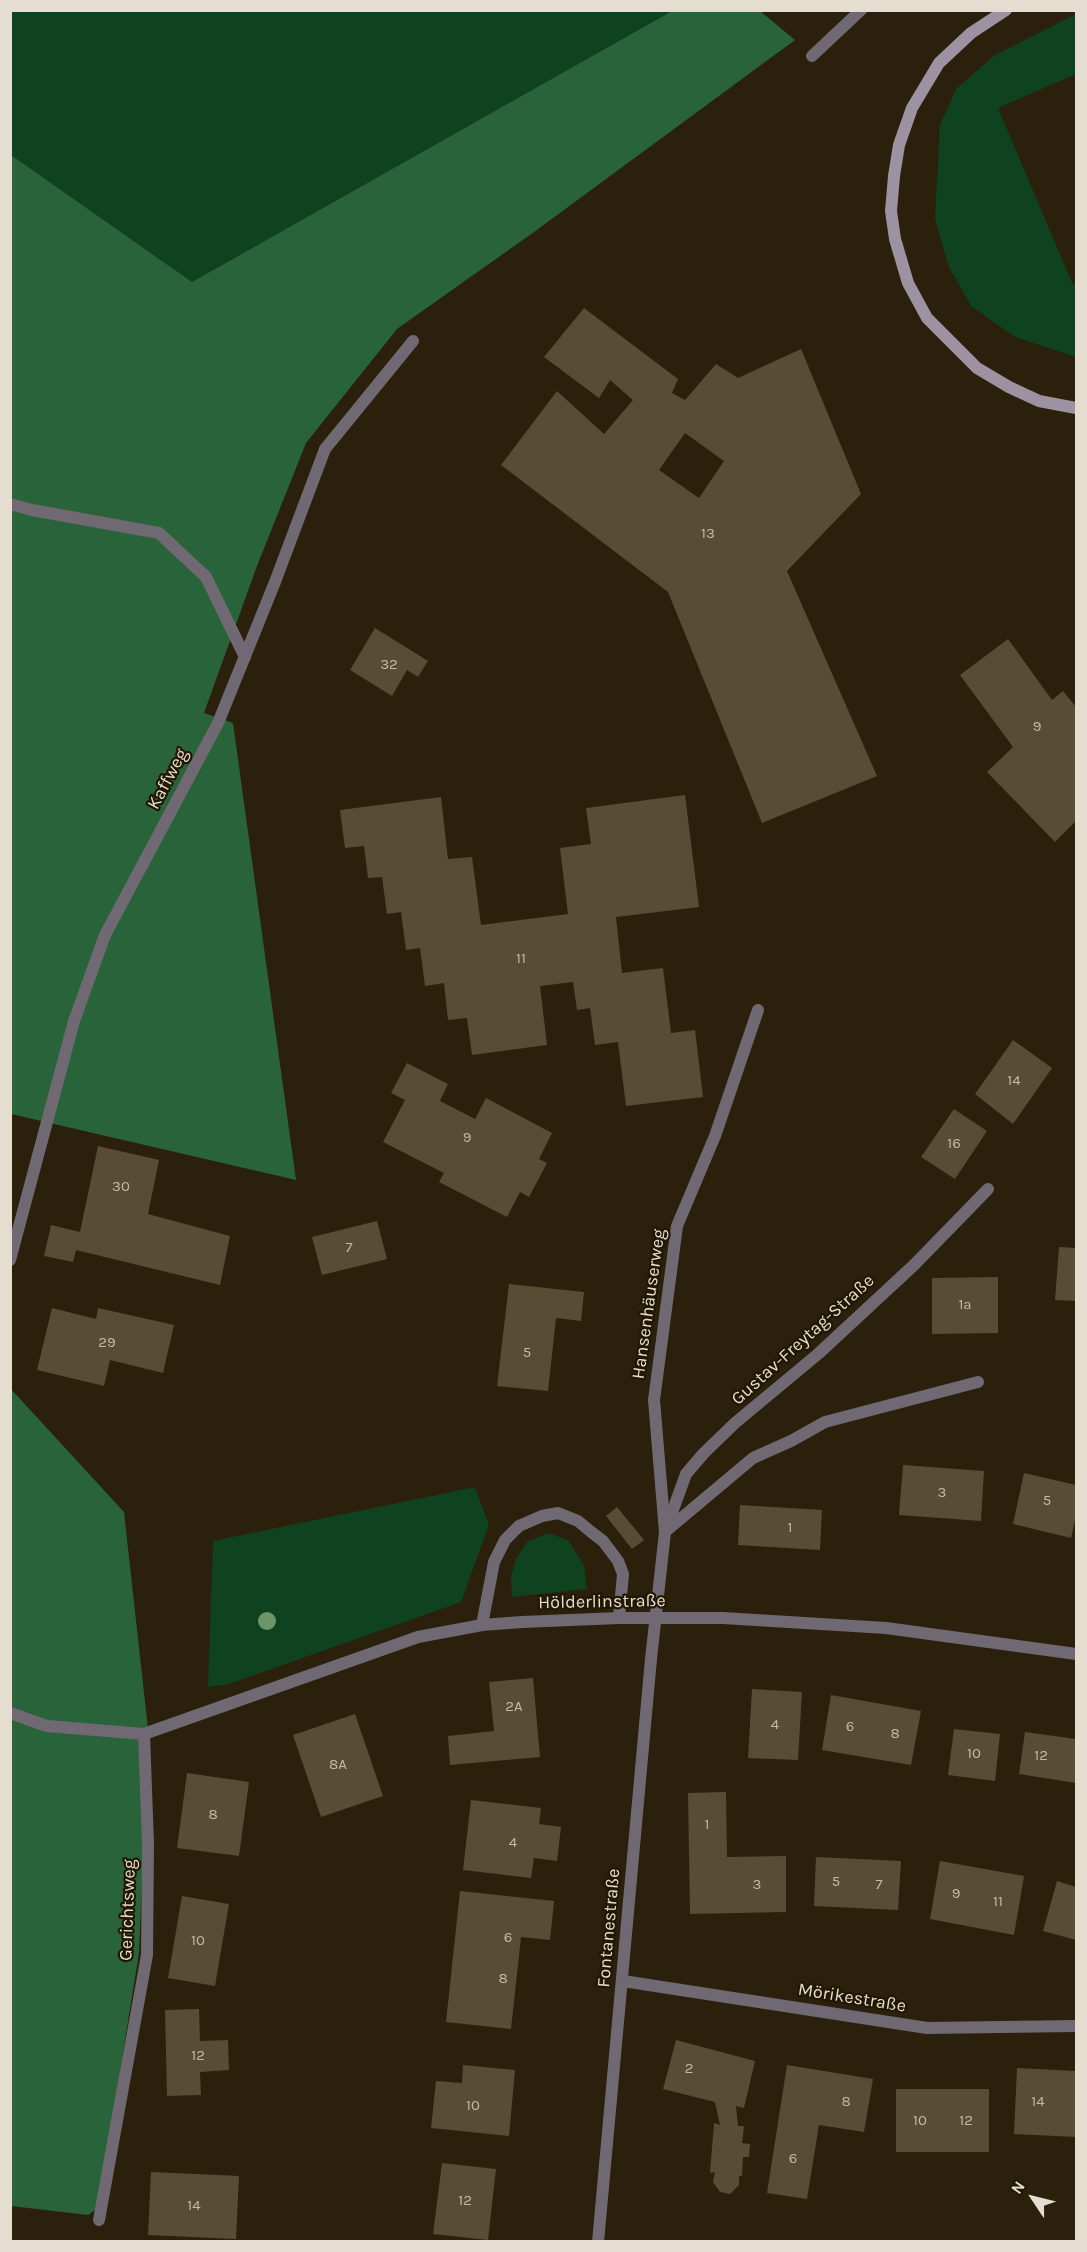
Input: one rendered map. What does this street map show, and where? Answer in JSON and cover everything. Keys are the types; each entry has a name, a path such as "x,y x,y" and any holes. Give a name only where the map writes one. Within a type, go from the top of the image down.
{"main road":[{"path":"1006,10 971,33 939,63 912,108 899,145 894,176 891,211 895,239 908,283 927,318 977,368 1039,401 1077,408"}],"street":[{"path":"812,56 861,10"},
{"name":"Kaffweg","path":"10,1260 74,1021 105,935 218,723 325,449 413,341"},
{"path":"10,504 82,520 159,533 206,577 245,657"},
{"name":"Hansenhäuserweg","path":"655,1617 665,1532 654,1400 677,1227 715,1136 758,1010"},
{"name":"Gustav-Freytag-Straße","path":"665,1532 686,1474 703,1454 735,1423 827,1346 914,1264 988,1189"},
{"path":"665,1532 753,1458 825,1422 978,1382"},
{"path":"482,1625 494,1562 505,1540 519,1526 542,1516 558,1513 578,1521 603,1541 618,1561 623,1574 619,1618"},
{"name":"Fontanestraße","path":"598,2241 655,1617"},
{"name":"Hölderlinstraße","path":"144,1734 418,1637 482,1625 619,1618 723,1618 886,1628 1077,1654"},
{"path":"10,1713 47,1726 144,1734"},
{"name":"Gerichtsweg","path":"99,2220 147,1955 148,1844 144,1734"},
{"name":"Mörikestraße","path":"623,1981 927,2028 1063,2028 1077,2026"}],"green space":[{"path":"11,11 672,11 192,282 11,155"},
{"path":"672,11 760,11 795,40 534,232 397,329 306,443 257,566 204,713 233,723 296,1180 11,1114 11,155 192,282"},
{"path":"1076,14 1076,74 998,108 1073,285 1076,284 1076,357 1015,337 971,306 949,267 935,219 940,125 956,89 995,55"},
{"path":"10,1388 124,1512 148,1729 139,1953 98,2208 88,2215 11,2206"},
{"path":"475,1487 489,1525 461,1602 229,1684 208,1687 213,1541"},
{"path":"549,1533 569,1541 584,1566 587,1589 512,1597 511,1576 516,1559 527,1542"}],"building":[{"path":"584,308 678,379 672,393 685,400 716,364 738,378 801,349 861,494 787,571 877,776 762,823 668,592 501,465 557,391 604,434 633,400 610,380 599,398 544,357","holes":["685,433 724,461 699,498 659,470"]},
{"path":"375,628 428,661 418,677 407,670 392,696 350,670"},
{"path":"1008,639 1052,700 1063,691 1076,707 1076,821 1055,842 987,772 1013,747 960,675"},
{"path":"685,795 699,907 616,917 622,973 663,968 671,1033 695,1030 703,1097 626,1106 618,1042 595,1045 590,1008 577,1010 573,982 540,986 547,1045 472,1055 467,1018 448,1020 444,983 425,986 420,948 406,950 401,912 387,914 382,877 368,878 364,846 345,848 340,810 441,797 448,859 472,857 481,925 568,914 560,848 591,844 586,808"},
{"path":"1013,1040 1052,1068 1013,1124 975,1094"},
{"path":"407,1063 448,1084 440,1101 475,1119 486,1098 552,1133 539,1159 547,1163 529,1197 520,1192 507,1217 439,1182 444,1173 383,1142 405,1100 391,1093"},
{"path":"954,1109 987,1131 955,1179 921,1157"},
{"path":"98,1146 159,1160 148,1214 230,1236 220,1285 76,1250 73,1262 44,1256 51,1225 80,1232"},
{"path":"377,1221 387,1259 322,1275 312,1237"},
{"path":"1059,1247 1076,1248 1076,1301 1055,1300"},
{"path":"998,1277 998,1333 932,1334 932,1278"},
{"path":"509,1284 584,1292 581,1321 556,1318 548,1391 497,1386"},
{"path":"52,1308 96,1319 98,1308 174,1325 163,1373 110,1360 104,1386 37,1370"},
{"path":"903,1465 984,1471 981,1521 899,1515"},
{"path":"1024,1473 1076,1485 1076,1516 1071,1538 1013,1524"},
{"path":"740,1505 822,1510 820,1550 738,1545"},
{"path":"617,1507 644,1540 632,1549 606,1516"},
{"path":"533,1678 540,1757 450,1765 448,1736 494,1731 489,1682"},
{"path":"752,1689 802,1692 798,1760 748,1758"},
{"path":"831,1695 921,1711 911,1765 822,1750"},
{"path":"355,1714 383,1796 321,1817 293,1735"},
{"path":"954,1729 1000,1734 995,1781 948,1775"},
{"path":"1025,1732 1076,1739 1076,1783 1019,1774"},
{"path":"187,1773 249,1782 239,1856 177,1848"},
{"path":"726,1792 727,1857 786,1856 786,1912 690,1914 688,1793"},
{"path":"471,1800 541,1808 539,1824 561,1827 557,1861 534,1858 531,1878 463,1870"},
{"path":"816,1857 901,1861 898,1910 814,1906"},
{"path":"940,1861 1024,1876 1014,1935 930,1919"},
{"path":"1057,1881 1076,1887 1076,1940 1043,1931"},
{"path":"460,1891 554,1901 550,1940 521,1937 511,2029 446,2022"},
{"path":"182,1896 229,1904 215,1986 168,1978"},
{"path":"199,2009 200,2041 228,2040 229,2070 200,2072 201,2095 167,2096 165,2010"},
{"path":"676,2040 755,2061 744,2108 736,2106 738,2126 744,2126 742,2143 750,2144 749,2157 743,2157 739,2185 730,2194 720,2192 713,2182 715,2172 710,2173 714,2123 720,2125 715,2102 663,2089"},
{"path":"463,2065 515,2070 509,2136 431,2128 436,2081 462,2083"},
{"path":"787,2065 873,2079 864,2132 819,2125 807,2199 767,2193"},
{"path":"1017,2068 1076,2071 1076,2137 1014,2134"},
{"path":"896,2089 989,2089 989,2152 896,2152"},
{"path":"442,2163 496,2169 488,2240 433,2234"},
{"path":"151,2172 239,2176 236,2239 148,2235"}]}
